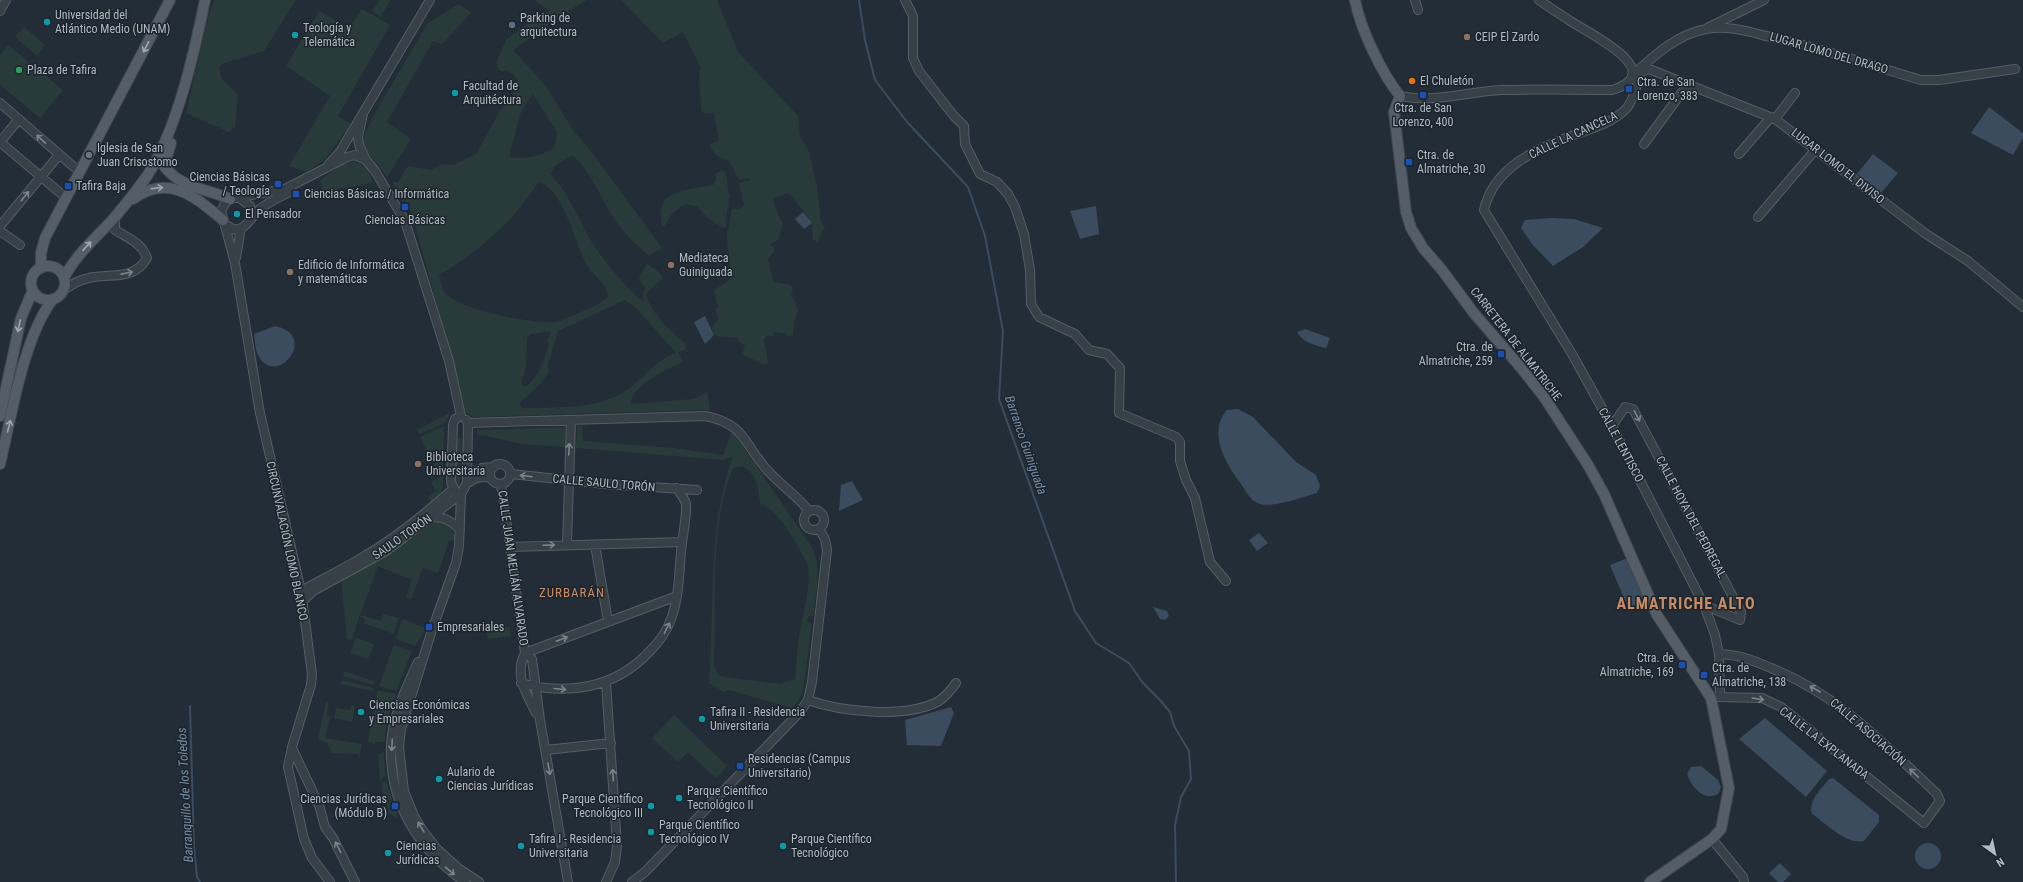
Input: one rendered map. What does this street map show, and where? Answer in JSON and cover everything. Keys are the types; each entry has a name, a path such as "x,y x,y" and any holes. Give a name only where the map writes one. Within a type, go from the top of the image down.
{"main road":[{"path":"41,268 41,253 45,238 65,197 83,166 170,0"},
{"path":"206,0 194,52 189,87 164,166 169,173 181,181 200,190 220,194 230,199"},
{"path":"0,464 24,365 36,328 45,310 53,299 64,290 64,278 74,260 124,206 147,176 160,153 171,125 211,0"},
{"path":"1355,0 1361,23 1390,84 1400,96"},
{"name":"CARRETERA DE ALMATRICHE","path":"1400,96 1394,112 1406,212 1411,228 1423,248 1442,270 1473,312 1518,363 1544,397 1584,459 1604,494 1657,615 1716,697 1729,788 1721,829 1712,839 1650,882"},
{"path":"124,206 143,192 164,187 189,194 201,201 223,222"},
{"path":"0,416 21,318 33,290 32,285 34,275 41,268 54,267 60,271 64,278"},
{"path":"33,290 41,298 53,299"}],"street":[{"path":"0,10 6,0"},
{"path":"223,222 232,228 241,228 247,225 259,209 274,199 298,188 331,163 340,152 430,0"},
{"path":"905,0 913,16 913,58 919,71 953,115 964,126 965,144 980,174 997,182 1008,194 1015,207 1024,234 1031,304 1039,317 1075,334 1089,350 1107,354 1120,368 1119,413 1176,437 1180,442 1180,460 1186,480 1195,498 1210,562 1226,581"},
{"path":"1415,0 1418,10"},
{"path":"1539,0 1619,50 1628,61 1632,76"},
{"path":"1707,28 1710,25 1764,0"},
{"name":"LUGAR LOMO DEL DRAGO","path":"1400,96 1413,99 1438,98 1500,90 1612,90 1623,87 1632,76 1656,53 1678,39 1707,28 1734,28 1813,46 1921,80 1953,78 2015,69"},
{"name":"LUGAR LOMO EL DIVISO","path":"1632,76 1649,69 1773,118 1816,149 1926,234 1968,261 2023,307"},
{"name":"CALLE LA CANCELA","path":"1484,210 1487,196 1503,173 1546,145 1593,129 1618,116 1627,108 1638,82 1632,76"},
{"path":"1644,144 1688,84"},
{"path":"1739,154 1795,93"},
{"path":"0,103 74,167 78,168 83,166"},
{"path":"363,114 358,137 359,145 366,160 375,171 405,221 448,361 461,416 466,419 468,423 467,480 461,494 460,530 456,563 432,630 401,729 399,747 404,791 417,821 437,849 458,868 480,882"},
{"path":"19,119 0,142 65,197"},
{"path":"1758,217 1816,149"},
{"path":"0,226 59,155"},
{"path":"235,263 221,211 226,202 230,199 241,199 284,189 347,157 355,155 366,160"},
{"path":"241,199 250,206 251,219"},
{"name":"CALLE LENTISCO","path":"1484,210 1572,354 1612,426 1704,605 1715,635 1719,654 1716,697"},
{"path":"64,290 75,282 100,276 136,272 142,267 147,258 144,250 139,244 115,230 115,216"},
{"path":"235,263 241,228"},
{"path":"0,231 20,245"},
{"name":"CIRCUNVALACIÓN LOMO BLANCO","path":"235,263 260,413 301,591 301,604 309,652 311,685 292,747 288,767 304,839 312,858 330,882"},
{"name":"CALLE HOYA DEL PEDREGAL","path":"1612,426 1625,407 1633,409 1741,612 1740,620 1704,605"},
{"path":"461,416 455,419 453,425 451,482 456,492 461,494"},
{"path":"468,423 705,416 722,419 741,433 768,471 793,493 808,511"},
{"path":"567,544 571,421"},
{"path":"501,464 508,467 511,474 508,481 501,484 495,483 491,478 483,476 467,480 482,468 494,467 501,464"},
{"path":"491,478 491,472 494,467"},
{"name":"CALLE SAULO TORÓN","path":"511,474 568,481 697,490"},
{"name":"CALLE JUAN MELIÁN ALVARADO","path":"501,484 525,653 521,662 521,683 540,720"},
{"name":"SAULO TORÓN","path":"301,591 363,557 402,532 430,510 453,488"},
{"path":"521,683 535,687 563,690 586,688 606,683 628,671 661,639 671,619 677,596 686,503 677,488"},
{"name":"SAULO TORÓN","path":"301,604 313,591 386,551 461,494"},
{"path":"816,509 823,514 824,522 819,528 812,530 805,525 804,517 808,511 816,509"},
{"path":"431,517 446,518 453,522 460,530"},
{"path":"637,882 773,741 800,712 808,700 812,682 827,550 826,539 819,528"},
{"path":"510,547 567,544 682,542"},
{"path":"595,544 608,621"},
{"path":"298,582 320,580"},
{"path":"525,653 677,596"},
{"path":"432,630 403,696 392,740 392,766 396,792 416,836 431,854 465,882"},
{"name":"CALLE JUAN MELIÁN ALVARADO","path":"525,653 532,659 540,720 568,882"},
{"name":"CALLE ASOCIACIÓN","path":"1719,654 1740,655 1792,676 1847,710 1937,794 1940,801 1924,823"},
{"path":"606,683 617,845 615,862 606,882"},
{"path":"808,700 857,709 885,711 909,710 939,700 949,693 956,683"},
{"name":"CALLE LA EXPLANADA","path":"1716,697 1762,698 1781,707 1924,823"},
{"path":"546,750 611,743"},
{"path":"292,747 319,805 325,827 333,838 355,882"},
{"path":"1712,839 1743,877 1744,882"},
{"path":"632,882 645,872"}],"green space":[{"path":"214,0 296,0 264,51 225,63 219,67 221,78 238,95 235,127 232,128 231,133 186,113 208,18"},
{"path":"380,0 391,0 380,17 372,11"},
{"path":"534,0 587,0 560,16 513,50 546,86 573,130 591,151 662,248 649,256 622,230 585,169 572,155 555,166 550,174 566,195 587,234 605,261 621,280 644,302 643,294 646,288 640,282 639,277 647,264 659,272 663,278 646,294 652,308 662,322 686,344 685,350 678,352 683,362 645,383 634,395 631,401 632,404 693,399 701,396 707,391 710,410 473,417 466,412 413,217 405,202 401,201 395,191 393,182 398,182 408,166 431,170 442,164 453,165 476,154 500,111 510,100 518,81 511,73 500,71 496,63 506,40 533,20 550,11","holes":["533,94 557,132 554,148 532,157 510,157 521,112","539,182 556,196 563,207 588,267 603,284 607,292 608,297 595,306 557,322 516,319 468,306 456,301 445,293 439,275 482,246 518,210","625,300 636,308 676,353 661,360 629,389 611,398 586,405 522,408 519,404 541,383 549,371 548,365 558,331","550,331 550,336 547,340 549,344 541,368 530,383 525,387 521,383 526,368 527,338 531,334"]},
{"path":"621,0 717,0 738,52 798,116 800,136 809,152 817,186 821,222 825,227 818,243 813,239 812,223 792,196 786,193 773,199 778,215 783,224 778,240 770,244 775,250 768,259 774,282 791,285 793,291 791,294 798,309 794,323 793,335 789,337 784,333 774,332 772,337 767,335 764,340 768,362 765,365 742,354 745,345 740,343 738,338 716,336 711,327 719,319 715,309 718,306 714,290 730,280 727,235 731,210 741,208 744,204 739,183 751,180 747,178 739,180 729,161 717,155 709,144 719,141 714,113 705,114 701,110 699,72 701,68 683,32 663,43"},
{"path":"459,4 471,13 442,44 433,41 387,122 411,139 387,177 365,149 363,139 374,115 428,23"},
{"path":"362,9 390,25 338,116 351,124 326,158 307,172 289,166 330,96 286,66 319,11 349,28"},
{"path":"24,27 45,45 37,56 15,37"},
{"name":"Plaza de Tafira","path":"8,45 63,90 40,118 0,85 0,55"},
{"path":"356,161 367,168 373,183 323,192 320,180 341,165"},
{"path":"722,170 726,175 730,197 728,202 729,207 727,210 726,227 722,228 708,218 697,206 686,204 673,213 665,226 662,226 660,210 666,198 684,190 713,185 716,180 715,174"},
{"path":"450,413 445,423 419,434 417,430"},
{"path":"444,426 443,487 440,494 431,502 428,496 436,491 431,482 440,477 420,437"},
{"path":"577,426 582,426 583,441 674,448 723,455 732,432 736,436 811,546 817,563 818,580 813,616 808,616 807,622 812,624 803,691 798,701 792,708 729,690 724,692 709,683 716,539 719,511 733,456 724,460 576,448","holes":["742,466 754,477 756,482 759,491 760,503 767,507 781,520 807,562 809,579 799,636 795,679 780,684 724,677 718,674 714,666 715,578 721,512 726,488 733,468"]},
{"path":"565,427 565,447 522,444 477,434 477,430"},
{"path":"456,438 462,438 461,479 458,489 455,482"},
{"path":"433,520 442,522 451,528 455,540 449,541 438,573 423,568 411,599 406,597 412,580 378,566 351,640 347,639 341,579"},
{"path":"383,614 398,618 394,634 364,623 365,619 360,617 361,615 381,621"},
{"path":"402,619 426,628 415,646 396,639"},
{"path":"509,627 511,636 488,639 486,630"},
{"path":"356,638 374,644 368,659 350,653"},
{"path":"394,645 412,651 396,691 379,686"},
{"path":"344,671 375,682 374,685 343,676"},
{"path":"342,680 373,688 372,691 341,684"},
{"path":"378,690 396,694 387,722 384,742 375,742 375,744 368,741"},
{"path":"326,702 329,703 326,716 330,717 325,738 362,744 359,759 358,754 332,753 327,743 318,739"},
{"path":"351,705 355,706 352,722 334,718 336,708 350,710"},
{"path":"674,715 727,766 716,778 688,752 678,762 652,738"},
{"path":"384,752 385,776 380,781 378,755"},
{"path":"386,780 398,818 389,813 381,785"}],"water":[{"path":"1989,107 2023,133 2023,138 2013,155 1971,133"},
{"path":"1873,154 1898,173 1881,193 1857,174"},
{"path":"1096,206 1099,234 1080,239 1070,211"},
{"path":"803,212 812,223 804,229 795,219"},
{"path":"1551,218 1574,219 1603,228 1583,247 1553,266 1532,244 1521,228 1525,220"},
{"path":"705,316 714,335 705,344 694,322"},
{"path":"275,326 288,331 294,339 294,348 290,357 283,364 275,366 266,364 258,355 254,334"},
{"path":"1305,329 1330,338 1326,348 1303,339 1297,332"},
{"path":"1238,409 1253,417 1296,462 1316,475 1320,486 1317,493 1273,505 1260,504 1251,499 1225,458 1219,438 1221,419 1227,410"},
{"path":"852,481 863,500 839,511 841,485"},
{"path":"1259,533 1268,543 1257,551 1249,540"},
{"path":"1628,558 1646,601 1628,608 1610,565"},
{"path":"1153,607 1167,611 1169,616 1165,620 1160,619"},
{"path":"951,707 954,713 941,746 907,745 905,720"},
{"path":"1765,718 1827,771 1806,797 1739,739"},
{"path":"1701,766 1718,780 1721,787 1719,793 1714,796 1704,795 1696,789 1689,779 1687,774 1691,767"},
{"path":"1833,778 1879,815 1879,822 1864,841 1850,840 1844,837 1812,814 1811,809 1813,800 1829,779"},
{"path":"1928,843 1937,847 1941,856 1937,865 1928,869 1919,865 1915,856 1919,847"},
{"path":"1780,863 1791,874 1783,882 1778,882 1769,873"}],"waterway":[{"name":"Barranco Guiniguada","path":"859,0 865,40 875,80 907,122 968,187 985,236 1003,331 999,399 1075,611 1096,643 1129,663 1143,683 1170,712 1174,726 1189,751 1191,779 1181,797 1175,825 1176,882"},
{"name":"Barranquillo de los Toledos","path":"190,706 194,847 197,877 200,882"}],"place":[{"name":"Universidad del Atlántico Medio (UNAM)","path":"47,22"},
{"name":"Parking de arquitectura","path":"512,25"},
{"name":"Teología y Telemática","path":"295,35"},
{"name":"CEIP El Zardo","path":"1467,37"},
{"name":"Plaza de Tafira","path":"19,70"},
{"name":"El Chuletón","path":"1412,81"},
{"name":"Ctra. de San Lorenzo, 383","path":"1629,89"},
{"name":"Facultad de Arquitéctura","path":"455,93"},
{"name":"Ctra. de San Lorenzo, 400","path":"1423,95"},
{"name":"Iglesia de San Juan Crisostomo","path":"89,155"},
{"name":"Ctra. de Almatriche, 30","path":"1409,162"},
{"name":"Ciencias Básicas / Teología","path":"278,184"},
{"name":"Tafira Baja","path":"68,186"},
{"name":"Ciencias Básicas / Informática","path":"296,194"},
{"name":"Ciencias Básicas","path":"405,207"},
{"name":"El Pensador","path":"237,214"},
{"name":"Mediateca Guiniguada","path":"671,265"},
{"name":"Edificio de Informática y matemáticas","path":"290,272"},
{"name":"Ctra. de Almatriche, 259","path":"1501,354"},
{"name":"Biblioteca Universitaria","path":"418,464"},
{"name":"Empresariales","path":"429,627"},
{"name":"Ctra. de Almatriche, 169","path":"1682,665"},
{"name":"Ctra. de Almatriche, 138","path":"1704,675"},
{"name":"Ciencias Económicas y Empresariales","path":"361,712"},
{"name":"Tafira II - Residencia Universitaria","path":"702,719"},
{"name":"Residencias (Campus Universitario)","path":"740,766"},
{"name":"Aulario de Ciencias Jurídicas","path":"439,779"},
{"name":"Parque Científico Tecnológico II","path":"679,798"},
{"name":"Ciencias Jurídicas (Módulo B)","path":"395,806"},
{"name":"Parque Científico Tecnológico III","path":"651,806"},
{"name":"Parque Científico Tecnológico IV","path":"651,832"},
{"name":"Tafira I - Residencia Universitaria","path":"521,846"},
{"name":"Parque Científico Tecnológico","path":"783,846"},
{"name":"Ciencias Jurídicas","path":"388,853"}],"district":[{"name":"ZURBARÁN","path":"572,592"},
{"name":"ALMATRICHE ALTO","path":"1686,603"}]}
